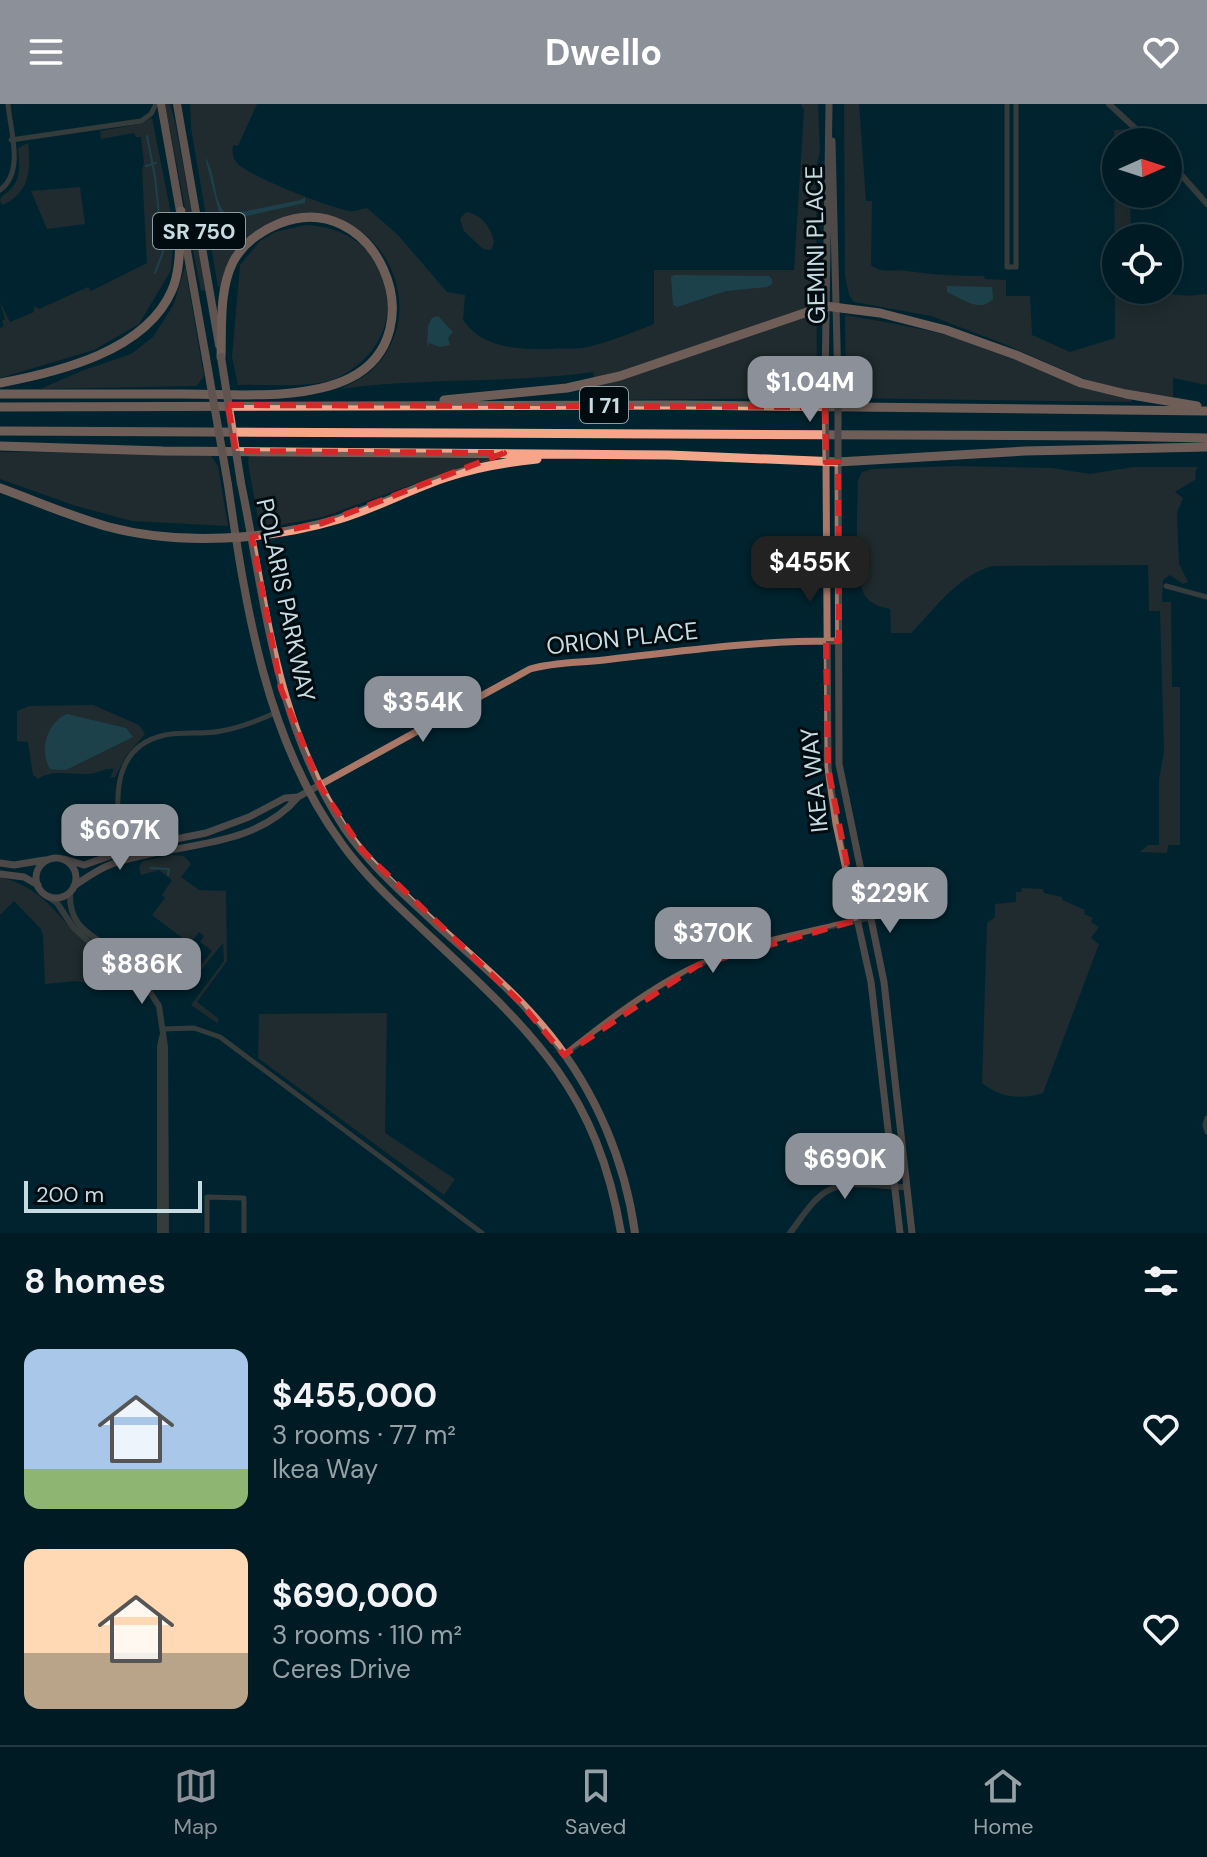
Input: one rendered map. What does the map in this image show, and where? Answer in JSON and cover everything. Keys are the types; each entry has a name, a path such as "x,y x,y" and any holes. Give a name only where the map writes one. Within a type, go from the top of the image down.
{"highway":[{"path":"0,383 66,366 118,346 141,332 162,308 173,289 181,211"},
{"path":"0,394 269,394 332,385 364,369 378,352 388,332 392,292 378,255 347,227 329,220 295,219 260,231 233,261 226,281 221,357"},
{"path":"393,405 567,388 607,379 692,354 825,306 880,313 946,330 1081,383 1207,409"},
{"name":"I 71","path":"0,407 393,405 1207,409"},
{"name":"I 71","path":"0,431 1207,438"},
{"path":"0,446 163,451 575,454 826,462 1088,449 1207,447"},
{"path":"0,488 126,531 163,536 252,537 338,520 447,477 500,463 575,454"}],"main road":[{"name":"POLARIS PARKWAY","path":"159,104 181,211 235,537 261,668 275,713 309,792 331,829 366,875 514,1016 554,1063 587,1119 598,1145 610,1181 621,1233"},
{"name":"POLARIS PARKWAY","path":"177,104 262,605 281,689 320,786 363,851 519,1001 550,1035 586,1089 611,1140 627,1190 635,1233"},
{"name":"GEMINI PLACE","path":"826,462 829,104"},
{"name":"GEMINI PLACE","path":"829,123 834,150 838,462"},
{"name":"IKEA WAY","path":"826,462 830,786 874,1003 900,1233"},
{"name":"IKEA WAY","path":"838,462 841,784 884,982 912,1233"},
{"name":"ORION PLACE","path":"64,859 84,865 123,850 206,833 249,817 285,798 309,792 530,669 556,663 601,661 755,643 839,641"},
{"name":"ORION PLACE","path":"72,889 92,874 125,860 205,845 239,834 289,808 298,797"},
{"path":"92,874 123,850"},
{"path":"0,863 22,865 64,859 75,873 72,889 58,898 46,895 38,885 23,876 0,874"},
{"path":"38,885 36,874 47,860"}],"street":[{"path":"0,190 13,172 8,104"},
{"path":"11,140 141,121 159,104"},
{"path":"1007,104 1007,267 1016,267 1016,104"},
{"path":"1109,104 1135,128"},
{"path":"1182,176 1207,204"},
{"path":"1166,586 1207,597"},
{"path":"123,850 117,813 118,785 126,764 138,749 165,734 225,731 275,713"},
{"path":"72,889 70,909 79,924 120,963"},
{"path":"46,895 57,903 73,927 92,945 120,963 150,989 159,1006 163,1029 160,1047 163,1233"},
{"path":"564,1055 627,1009 698,965 731,953 871,917"},
{"path":"163,1029 194,1028 220,1037 482,1233"},
{"path":"1207,1118 1207,1132"},
{"path":"790,1233 829,1190 842,1186 907,1187"},
{"path":"207,1233 207,1197 244,1198 244,1233"}],"highlighted area":[{"path":"228,405 825,407 826,462 838,462 839,641 826,641 828,768 858,920 698,965 564,1055 519,1001 363,851 320,786 281,689 252,537 323,523 504,453 236,451"}],"shaded area":[{"path":"165,104 170,104 175,122 206,290 201,291"},
{"path":"190,104 257,104 238,146 233,145 237,163 273,183 324,204 349,211 367,208 398,235 447,292 465,295 463,320 481,337 503,346 552,349 592,346 654,324 654,270 794,270 804,110 801,104 818,104 817,398 597,400 593,372 341,389 369,373 391,345 399,317 398,289 388,263 371,240 349,223 321,215 290,216 264,226 247,238 236,253 221,287 218,287 191,128"},
{"path":"844,104 859,104 866,201 872,201 871,265 884,270 1006,280 1006,296 1030,296 1032,335 1070,352 1115,338 1115,304 1182,304 1182,295 1207,294 1207,385 1173,378 1173,397 1089,381 931,316 854,302 849,295 845,276"},
{"path":"152,118 174,229 171,270 139,324 94,350 0,378 0,328 4,326 2,321 5,319 0,302 10,322 34,312 34,306 39,309 88,287 91,291 147,263 141,137 136,137 134,133 101,139 100,131 139,124"},
{"path":"28,143 29,171 24,187 3,205 1,197 13,187 18,176 18,148"},
{"path":"205,157 219,202 227,215 305,197 305,203 233,219 224,217 219,212"},
{"path":"80,187 85,224 47,229 31,191"},
{"path":"1114,208 1130,208 1131,224 1114,224"},
{"path":"466,212 481,219 491,231 494,242 491,250 483,249 464,231 460,219"},
{"path":"305,225 336,231 361,245 378,264 387,288 387,313 380,338 363,360 337,378 302,385 238,385 232,357 240,265 260,241 275,232"},
{"path":"185,266 204,376 197,386 40,389 131,354 153,337 174,304"},
{"path":"769,276 772,284 726,291 677,307 673,305 671,277"},
{"path":"947,286 992,287 993,299 977,305 947,292"},
{"path":"845,315 913,327 962,340 1092,388 1132,399 1131,402 846,398"},
{"path":"438,316 453,332 448,338 450,345 440,347 429,343 427,348 428,326 432,318"},
{"path":"0,452 209,453 218,466 228,526 132,521 76,506 0,479"},
{"path":"249,455 496,458 323,517 260,529"},
{"path":"955,466 1052,468 1090,474 1133,467 1198,467 1196,479 1175,492 1183,498 1177,513 1179,564 1188,582 1183,584 1170,575 1163,580 1162,602 1171,602 1172,687 1180,687 1180,845 1168,845 1167,853 1140,852 1148,845 1159,845 1159,779 1164,752 1160,611 1149,611 1148,565 993,566 958,584 911,633 891,633 890,609 875,604 862,589 857,524 858,480 862,472"},
{"path":"93,705 139,725 145,734 126,756 115,777 110,778 114,769 110,769 89,774 49,774 38,779 33,775 28,742 17,741 17,711 29,706"},
{"path":"67,714 126,728 133,737 66,770 50,769 45,754 47,738 54,723"},
{"path":"172,855 184,856 191,864 181,877 199,890 226,891 227,961 197,1002 219,1019 217,1023 191,1005 224,961 223,943 201,970 199,968 212,951 200,942 204,936 199,932 177,960 173,957 185,940 152,915 165,898 162,895 172,880 159,870 141,875 139,867 143,861"},
{"path":"0,877 35,893 111,964 101,987 77,981 45,984 41,929 14,901 0,915"},
{"path":"1022,888 1043,889 1044,893 1062,897 1062,900 1085,910 1084,914 1093,918 1091,922 1099,927 1091,938 1099,944 1043,1093 1019,1097 996,1092 982,1083 987,923 995,917 995,904 1016,902 1016,892 1021,892"},
{"path":"387,1013 385,1133 455,1179 444,1195 258,1058 259,1014"}],"waterway":[{"path":"147,136 163,252 155,273"},
{"path":"146,166 156,163"},
{"path":"151,868 169,869 168,875"}]}
